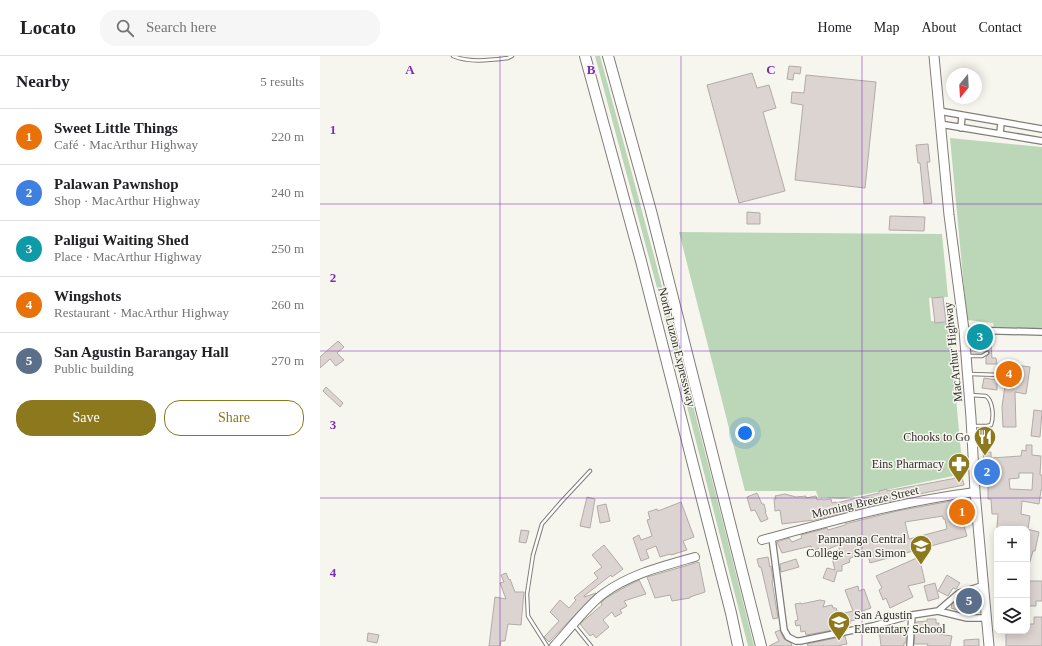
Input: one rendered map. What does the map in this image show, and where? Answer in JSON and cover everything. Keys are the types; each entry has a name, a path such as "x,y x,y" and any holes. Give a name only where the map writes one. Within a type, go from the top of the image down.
{"highway":[{"path":"580,56 592,83"},
{"name":"North Luzon Expressway","path":"585,56 643,268 731,613 738,646"},
{"name":"North Luzon Expressway","path":"608,56 653,219 761,646"},
{"name":"MacArthur Highway","path":"934,56 949,215 964,330 989,646"}],"main road":[{"name":"Morning Breeze Street","path":"762,540 875,511 940,497 976,492"},
{"path":"554,646 598,598 642,573 695,557"}],"street":[{"path":"939,111 1042,129"},
{"path":"961,128 962,115"},
{"path":"1000,134 1001,122"},
{"path":"940,124 1042,141"},
{"path":"964,330 1042,332"},
{"path":"772,538 782,618 786,635 791,639 800,641 866,628 912,615 938,611 966,618 986,618"},
{"path":"938,611 959,593 985,584"},
{"path":"910,646 912,615"}],"lane":[{"path":"453,56 474,60 508,58 512,56"},
{"path":"990,343 994,331"},
{"path":"966,356 982,356 987,353"},
{"path":"967,374 1002,375"},
{"path":"969,395 986,396 991,401 991,425 972,426"},
{"path":"547,646 528,616 528,594 533,555 542,524 590,471"},
{"path":"574,624 591,646"}],"green space":[{"path":"595,56 600,56 620,130 679,351 754,646 748,646 656,284"},
{"path":"950,138 1042,147 1042,328 994,328 993,323 967,320"},
{"path":"679,232 942,234 948,297 929,298 931,321 949,323 963,474 842,499 818,497 816,491 745,491"}],"building":[{"path":"789,66 801,67 800,74 794,73 793,80 787,79"},
{"path":"752,73 757,88 769,85 776,108 763,112 785,191 739,203 707,85"},
{"path":"806,75 876,82 865,188 795,180 803,105 791,103 792,92 804,93"},
{"path":"928,144 930,162 927,162 932,203 924,204 920,163 918,163 916,145"},
{"path":"747,212 760,213 760,224 747,224"},
{"path":"890,216 925,217 924,231 889,230"},
{"path":"943,297 946,322 935,323 932,298"},
{"path":"338,341 344,347 337,353 344,360 336,366 330,359 320,368 320,357"},
{"path":"984,343 988,346 991,345 992,358 996,358 997,364 986,364 986,357 990,353 988,350 985,351"},
{"path":"1008,364 1030,367 1026,394 1015,392 1016,427 1003,427 1002,407"},
{"path":"984,378 997,380 997,390 982,388"},
{"path":"326,387 343,403 340,407 323,391"},
{"path":"1034,410 1042,411 1040,437 1031,436"},
{"path":"1026,445 1032,445 1032,455 1041,456 1040,475 1042,475 1042,490 1039,504 1022,501 1021,514 1030,516 1028,526 997,526 998,514 992,514 991,499 988,499 988,475 986,475 983,453 991,452 991,458 1021,456 1022,450 1026,451","holes":["1019,473 1033,473 1032,490 1010,489 1009,479 1019,478"]},
{"path":"962,477 964,485 894,499 895,500 814,520 782,524 780,510 775,511 775,496 785,494 796,497 806,496 806,498 816,496 817,500 831,499 832,503 836,503 879,493 879,491 887,489 887,491"},
{"path":"757,493 762,504 764,504 768,519 761,522 755,510 751,511 747,497"},
{"path":"587,497 595,499 590,528 580,526"},
{"path":"962,499 966,523 963,523 967,536 870,563 867,552 855,556 849,559 850,562 842,565 842,571 837,571 834,582 823,578 827,568 835,570 832,558 841,555 838,545 824,551 822,547 812,551 811,546 782,553 777,542 789,538 792,542 802,538 801,535 827,528 828,530 845,524 897,511","holes":["943,516 943,519 945,519 947,529 909,539 905,522"]},
{"path":"681,502 694,537 683,541 687,550 660,557 656,546 646,550 649,558 641,561 633,538 639,535 641,540 652,536 647,520 650,519 648,512 657,509 658,511"},
{"path":"606,504 610,521 600,523 597,506"},
{"path":"521,530 529,531 526,543 519,542"},
{"path":"1030,530 1039,532 1035,551 1033,551 1030,562"},
{"path":"604,545 623,569 612,577 611,575 584,596 596,593 549,642 544,637 559,621 550,612 560,600 569,608 576,600 574,598 598,578 594,573 602,567 592,555"},
{"path":"768,557 770,567 771,566 778,618 773,619 761,567 759,567 757,559"},
{"path":"919,557 925,582 908,586 913,597 890,608 886,598 883,600 879,590 882,588 876,576"},
{"path":"796,559 799,567 781,572 780,564"},
{"path":"699,562 705,592 690,598 672,601 670,595 655,598 647,577"},
{"path":"506,573 515,592 524,592 521,625 508,624 505,641 501,641 500,646 489,646 495,597 506,599 500,583 504,582 501,575"},
{"path":"947,575 960,583 956,589 953,588 948,596 938,591"},
{"path":"639,580 646,594 624,601 627,606 620,610 622,613 615,617 612,612 603,620 609,627 596,638 593,634 590,636 580,624 602,605 601,603 606,598"},
{"path":"1030,581 1042,581 1042,601 1036,601 1036,606 1030,606"},
{"path":"935,583 939,598 928,601 924,586"},
{"path":"858,586 859,591 864,589 871,608 854,614 855,620 850,621 851,623 843,625 844,628 806,635 805,631 801,632 800,625 796,626 795,621 798,620 795,604 820,600 825,601 823,607 832,605 833,608 836,608 840,614 853,611 845,590"},
{"path":"956,601 980,608 980,611 963,612 951,608 952,604"},
{"path":"1034,617 1042,617 1042,646 1006,646 1006,634 1030,634 1030,624 1034,624"},
{"path":"927,619 936,619 936,623 939,623 939,634 952,636 950,646 927,646 928,644 914,644 916,622 927,621"},
{"path":"889,626 890,631 907,628 906,643 904,643 904,646 881,646 879,629"},
{"path":"780,630 784,639 791,643 792,646 769,646 779,641 775,632"},
{"path":"368,633 379,635 377,643 367,641"},
{"path":"845,636 847,644 837,646 808,646 807,644"},
{"path":"979,639 979,646 964,646 964,640"}],"place":[{"name":"Paligui Waiting Shed","path":"980,337"},
{"name":"Wingshots","path":"1009,374"},
{"name":"Chooks to Go","path":"985,456"},
{"name":"Palawan Pawnshop","path":"987,472"},
{"name":"Eins Pharmacy","path":"959,484"},
{"name":"Sweet Little Things","path":"962,512"},
{"name":"Pampanga Central College - San Simon","path":"921,566"},
{"name":"San Agustin Barangay Hall","path":"969,601"},
{"name":"San Agustin Elementary School","path":"839,642"}]}
